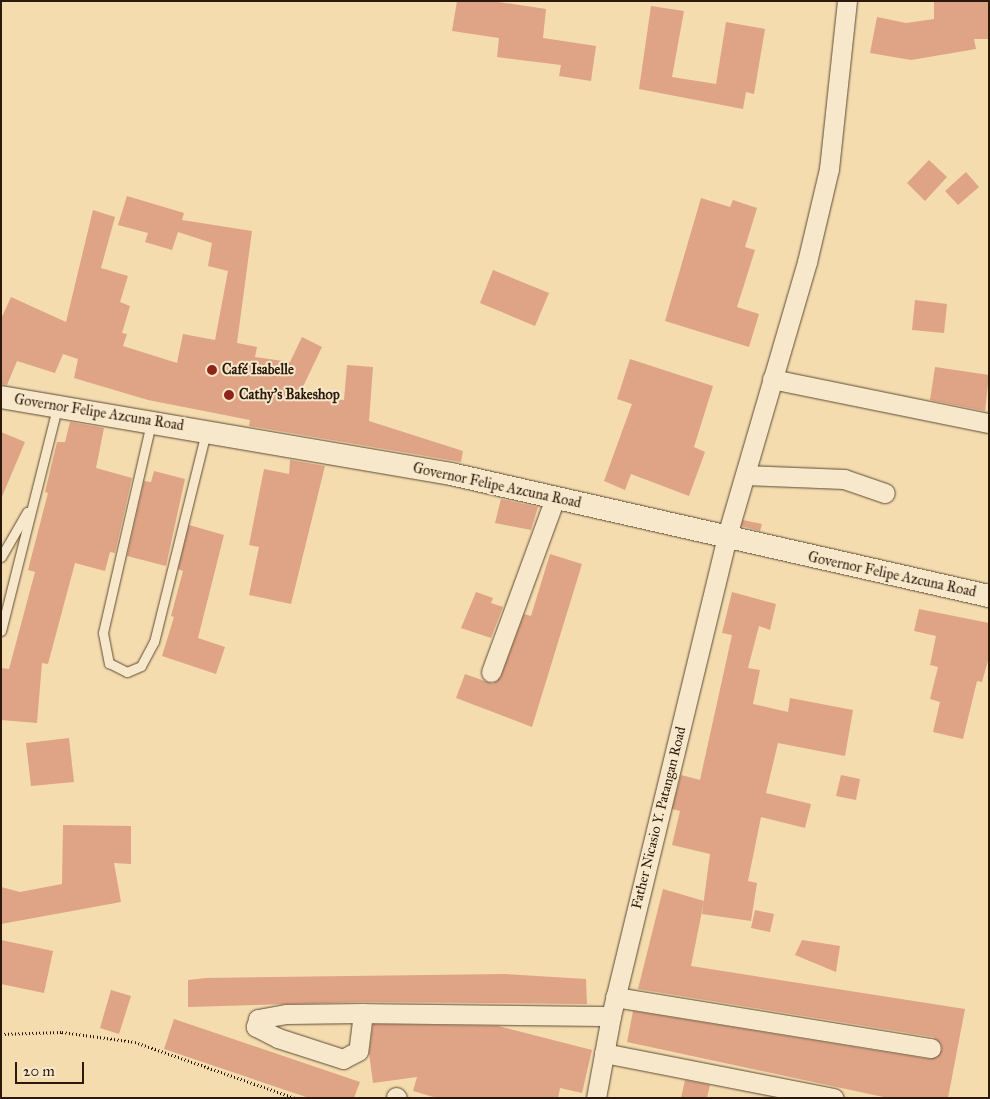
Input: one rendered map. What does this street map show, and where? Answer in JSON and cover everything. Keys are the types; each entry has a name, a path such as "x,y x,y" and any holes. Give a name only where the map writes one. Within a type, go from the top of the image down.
{"street":[{"name":"Father Nicasio Y. Patangan Road","path":"596,1098 615,997 726,539 807,262 829,169 847,1"},
{"path":"772,379 989,423"},
{"name":"Governor Felipe Azcuna Road","path":"1,397 451,474 726,539 989,596"},
{"path":"744,475 844,479 885,493"},
{"path":"492,672 555,498"},
{"path":"615,997 930,1048"},
{"path":"362,1013 358,1051 343,1059 278,1038 256,1027 258,1019 265,1016 362,1013 611,1016"},
{"path":"604,1053 834,1098"}],"lane":[{"path":"1,631 57,408"},
{"path":"151,422 103,633 108,663 127,672 141,666 154,642 206,431"},
{"path":"1,557 32,504"}],"path":[{"path":"1,1034 62,1032 135,1042 295,1098"}],"building":[{"path":"457,1 492,1 546,9 543,38 596,46 591,81 559,76 561,65 497,57 499,38 452,31"},
{"path":"934,1 989,1 989,39 974,39 976,49 911,60 870,53 877,17 906,23 934,19"},
{"path":"651,6 684,11 672,77 716,84 726,22 765,29 754,94 746,92 743,109 639,89"},
{"path":"929,160 947,177 925,201 907,183"},
{"path":"966,172 979,187 958,205 945,191"},
{"path":"127,196 184,213 182,220 252,231 237,343 257,347 255,357 290,362 302,337 322,347 298,397 344,400 347,365 373,367 369,421 463,451 461,462 249,426 250,420 148,400 74,378 78,359 63,354 55,373 17,361 7,385 1,384 1,319 11,297 66,322 93,210 115,217 101,268 128,276 120,302 130,306 122,333 127,334 123,346 177,363 183,334 215,340 228,271 208,266 212,243 178,232 172,250 145,242 148,233 118,225"},
{"path":"701,198 730,207 733,200 757,208 745,247 755,250 737,307 759,314 749,347 665,321"},
{"path":"493,270 549,293 535,326 480,303"},
{"path":"915,300 947,304 944,333 912,330"},
{"path":"630,359 713,386 694,447 705,452 689,496 631,474 625,490 604,481 632,404 617,399"},
{"path":"935,367 989,375 985,411 930,400"},
{"path":"70,422 104,428 96,468 132,478 115,553 110,552 105,571 75,563 48,664 42,663 37,723 1,720 1,668 9,669 35,572 28,570 48,493 45,492 57,442 65,442"},
{"path":"1,432 25,442 1,499"},
{"path":"290,460 325,466 291,604 249,595 259,547 249,545 264,469 289,474"},
{"path":"154,471 185,479 166,566 127,556 144,481 151,482"},
{"path":"501,499 538,507 531,530 495,523"},
{"path":"743,520 762,524 760,531 741,526"},
{"path":"189,525 224,535 198,638 225,647 216,674 162,656 174,617 171,616 183,571 178,569"},
{"path":"550,554 582,564 532,727 456,698 465,674 493,684 501,676 524,614 531,616"},
{"path":"476,592 493,598 491,603 503,607 491,638 461,628"},
{"path":"732,592 776,604 770,630 759,626 748,668 760,670 753,704 788,712 790,698 853,710 845,756 778,743 766,793 811,804 805,828 761,817 748,881 757,883 751,921 702,914 710,854 672,845 680,811 672,809 681,775 700,780 732,635 722,633"},
{"path":"919,609 989,623 989,657 982,682 977,681 963,739 933,732 940,702 930,699 938,667 930,665 936,636 914,631"},
{"path":"69,738 74,782 31,786 26,743"},
{"path":"841,775 860,779 856,800 836,796"},
{"path":"63,825 131,826 131,864 114,863 121,902 1,924 1,887 20,892 62,884"},
{"path":"663,889 704,901 691,966 965,1009 948,1098 888,1098 627,1042 633,1011 929,1059 942,1050 941,1044 933,1037 638,989"},
{"path":"755,910 774,914 770,932 751,928"},
{"path":"1,940 53,951 44,993 1,984"},
{"path":"802,940 840,946 836,972 795,955"},
{"path":"506,974 586,979 587,1004 363,1002 188,1007 188,980 206,978"},
{"path":"111,990 131,996 119,1034 100,1028"},
{"path":"174,1019 360,1082 354,1098 309,1098 164,1049"},
{"path":"373,1024 498,1026 592,1050 582,1093 560,1088 558,1098 437,1098 413,1091 417,1077 373,1083 369,1053"},
{"path":"685,1080 710,1085 707,1098 681,1098"}],"place":[{"name":"Café Isabelle","path":"212,370"},
{"name":"Cathy's Bakeshop","path":"229,395"}]}
